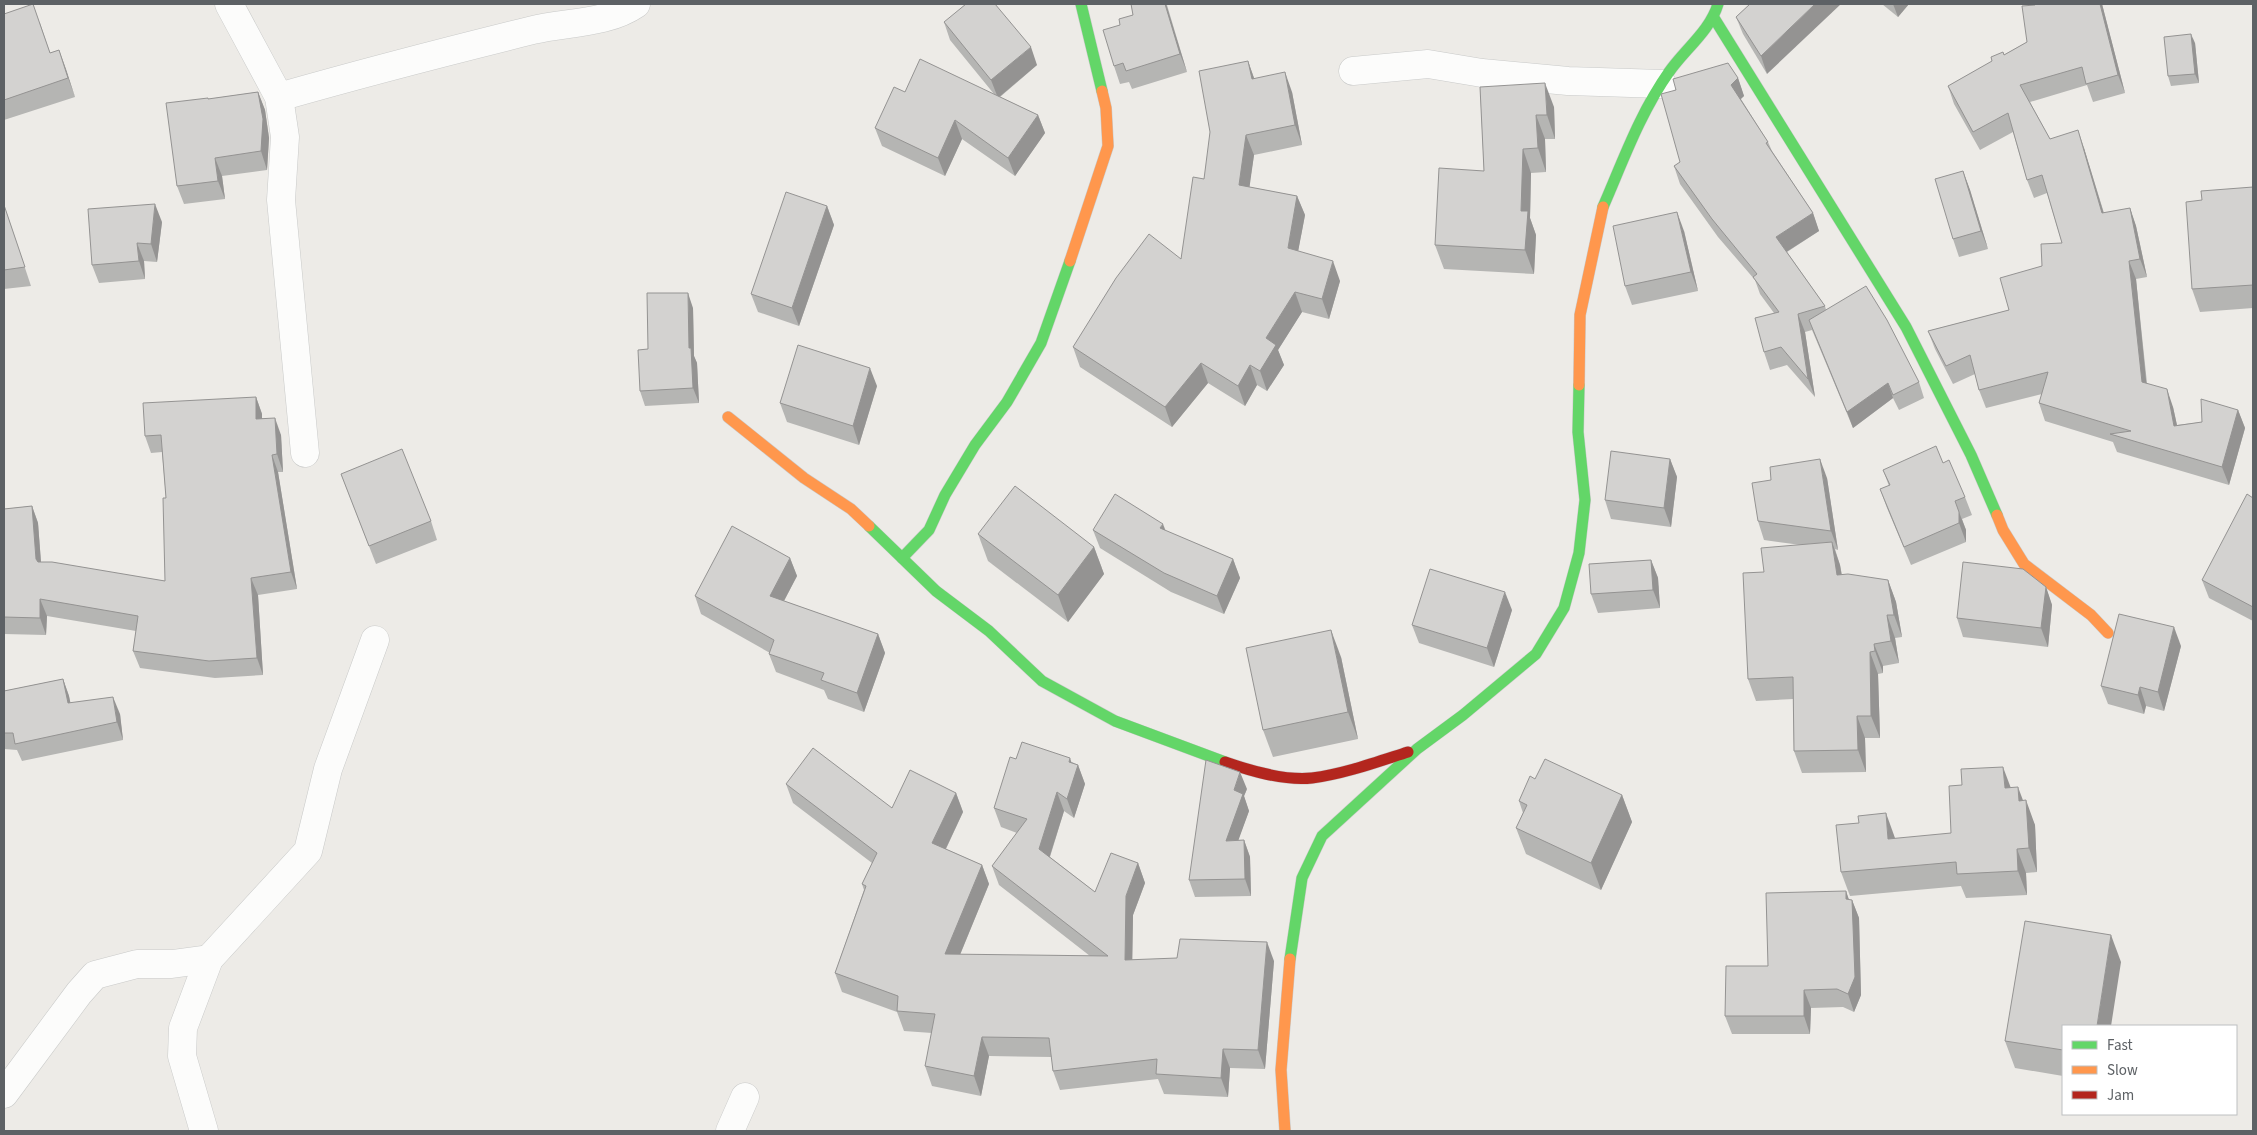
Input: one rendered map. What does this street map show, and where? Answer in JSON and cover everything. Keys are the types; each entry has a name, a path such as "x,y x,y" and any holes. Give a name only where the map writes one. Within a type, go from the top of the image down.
{"street":[{"path":"229,4 278,97 285,137 281,200 305,453"},
{"path":"278,97 389,66 535,29 602,17 626,10 636,4"},
{"path":"902,558 929,530 945,495 975,445 1007,402 1041,343 1095,190 1108,146 1106,108 1081,4"},
{"path":"1286,1131 1281,1070 1291,950 1302,878 1322,836 1417,749 1463,715 1536,654 1564,608 1579,553 1585,500 1578,432 1580,315 1603,207 1642,116 1662,84 1714,18 1718,4"},
{"path":"1714,18 1906,327 1971,455 2003,530 2024,564 2091,615 2108,633"},
{"path":"1353,71 1428,64 1482,73 1568,81 1662,84"},
{"path":"728,418 804,478 851,509 936,592 989,631 1042,680 1115,721 1237,766 1277,776 1311,778 1364,766 1417,749"},
{"path":"204,1131 182,1056 182,1028 209,959 308,851 328,769 375,640"},
{"path":"4,1094 78,993 95,976 137,964 172,964 209,959"},
{"path":"730,1131 745,1097"}],"building":[{"path":"33,4 50,53 59,50 68,78 4,100 4,14"},
{"path":"966,4 995,4 1031,47 991,80 944,22"},
{"path":"1131,4 1165,4 1180,54 1126,71 1123,63 1114,66 1103,30 1120,25 1119,19 1133,15"},
{"path":"1750,4 1815,4 1761,56 1736,17"},
{"path":"2035,4 2100,4 2118,75 2086,84 2082,67 2020,85 2050,139 2078,130 2102,213 2130,208 2140,259 2129,261 2142,382 2167,389 2174,426 2202,422 2201,399 2238,410 2222,467 2110,434 2131,431 2039,403 2048,372 1979,390 1970,355 1946,366 1928,331 2009,310 2000,278 2042,266 2041,244 2062,243 2042,175 2027,180 2008,113 1973,132 1948,86 1992,61 1991,57 2003,52 2004,55 2027,42 2022,6"},
{"path":"2191,34 2195,74 2168,76 2164,37"},
{"path":"920,59 1038,115 1008,158 955,120 938,158 875,128 894,87 905,92"},
{"path":"1248,61 1252,79 1285,72 1295,125 1246,135 1239,185 1297,196 1288,248 1333,261 1322,299 1295,292 1266,338 1276,345 1260,371 1250,365 1238,386 1201,363 1165,407 1073,347 1116,278 1149,234 1181,259 1193,177 1204,179 1210,132 1199,71"},
{"path":"1728,63 1738,78 1731,85 1768,142 1766,143 1813,213 1776,237 1825,306 1798,314 1808,379 1781,347 1764,352 1755,318 1779,312 1753,277 1757,274 1712,219 1674,166 1680,162 1661,94 1676,90 1673,79"},
{"path":"1545,83 1547,115 1536,115 1538,148 1523,149 1521,211 1528,211 1525,250 1435,245 1439,168 1484,171 1480,87"},
{"path":"258,92 263,119 261,151 215,158 218,181 177,186 166,103"},
{"path":"1963,171 1981,231 1953,239 1935,179"},
{"path":"2253,187 2253,285 2192,289 2186,202 2202,200 2201,191"},
{"path":"786,192 827,206 792,308 751,294"},
{"path":"155,204 151,244 137,243 139,261 92,265 88,209"},
{"path":"4,205 25,267 4,270"},
{"path":"1677,212 1691,272 1625,286 1613,226"},
{"path":"1866,286 1887,320 1919,382 1893,395 1888,383 1847,412 1809,320"},
{"path":"647,293 688,293 689,348 691,348 693,388 640,391 638,350 648,349"},
{"path":"798,345 870,368 853,426 780,403"},
{"path":"256,397 256,419 275,418 277,454 272,455 291,572 251,578 257,658 209,661 133,651 138,616 40,599 40,618 4,617 4,509 32,506 36,559 38,562 52,562 165,581 163,498 166,498 161,435 145,436 143,403"},
{"path":"1936,446 1943,463 1949,460 1965,497 1955,501 1959,512 1959,523 1904,547 1880,489 1890,485 1883,470"},
{"path":"402,449 431,521 369,546 341,474"},
{"path":"1611,451 1670,459 1664,508 1605,500"},
{"path":"1820,459 1831,531 1758,521 1752,483 1771,480 1770,467"},
{"path":"1015,486 1094,547 1058,595 978,534"},
{"path":"1115,494 1163,524 1160,528 1233,559 1217,596 1164,573 1093,530"},
{"path":"2247,494 2253,498 2253,607 2202,580"},
{"path":"732,526 790,558 770,596 878,634 857,693 821,680 824,673 769,654 774,640 695,596"},
{"path":"1832,542 1837,575 1848,574 1888,580 1894,615 1887,615 1891,641 1874,644 1875,651 1870,652 1871,716 1857,716 1858,750 1794,751 1793,677 1748,679 1743,573 1764,572 1761,548"},
{"path":"1651,560 1653,590 1591,594 1589,564"},
{"path":"1963,562 2023,569 2046,587 2041,628 1957,618"},
{"path":"1430,569 1505,592 1487,648 1412,625"},
{"path":"2119,614 2174,627 2158,692 2140,687 2138,695 2101,686"},
{"path":"1331,630 1348,712 1263,730 1246,648"},
{"path":"63,679 68,703 113,697 117,722 15,744 13,733 4,733 4,691"},
{"path":"1022,742 1070,758 1069,762 1078,765 1067,799 1057,792 1039,849 1095,892 1111,853 1138,863 1126,896 1125,960 1177,958 1180,939 1267,942 1258,1050 1223,1049 1221,1078 1156,1074 1157,1059 1053,1071 1049,1038 982,1037 974,1076 925,1066 935,1014 897,1011 898,996 835,973 866,886 862,884 877,853 786,784 813,748 892,808 910,770 956,793 932,843 982,865 945,954 1108,956 992,866 1027,819 994,808 1010,757 1016,759"},
{"path":"1545,759 1622,795 1591,863 1516,828 1527,805 1519,801 1530,776 1535,779"},
{"path":"1206,760 1240,772 1234,790 1243,794 1226,841 1244,840 1245,879 1189,880"},
{"path":"2003,767 2005,788 2018,787 2019,801 2026,800 2029,848 2017,849 2018,871 1957,874 1956,862 1841,872 1836,825 1859,823 1858,816 1886,813 1888,839 1951,833 1949,786 1962,785 1961,769"},
{"path":"1846,891 1846,899 1852,900 1855,977 1848,994 1837,989 1804,990 1804,1016 1725,1016 1726,966 1768,966 1766,893"},
{"path":"2025,921 2111,935 2097,1025 2062,1025 2062,1050 2005,1041"}],"traffic: fast":[{"path":"1081,4 1102,91"},
{"path":"1603,207 1649,104 1669,72 1709,23 1718,4"},
{"path":"1714,18 1906,327 1971,455 1997,515"},
{"path":"902,558 929,530 945,495 975,445 1007,402 1041,343 1070,261"},
{"path":"1290,959 1302,878 1322,836 1417,749 1463,715 1536,654 1564,608 1579,553 1585,500 1578,432 1579,385"},
{"path":"869,526 936,591 989,631 1042,681 1115,721 1225,762"}],"traffic: slow":[{"path":"1070,261 1108,146 1106,108 1102,91"},
{"path":"1579,385 1580,315 1603,207"},
{"path":"728,417 804,478 851,509 869,526"},
{"path":"1997,515 2003,530 2024,564 2091,615 2108,633"},
{"path":"1285,1131 1281,1070 1290,959"}],"traffic: jam":[{"path":"1225,762 1279,777 1301,779 1348,771 1408,752"}]}
